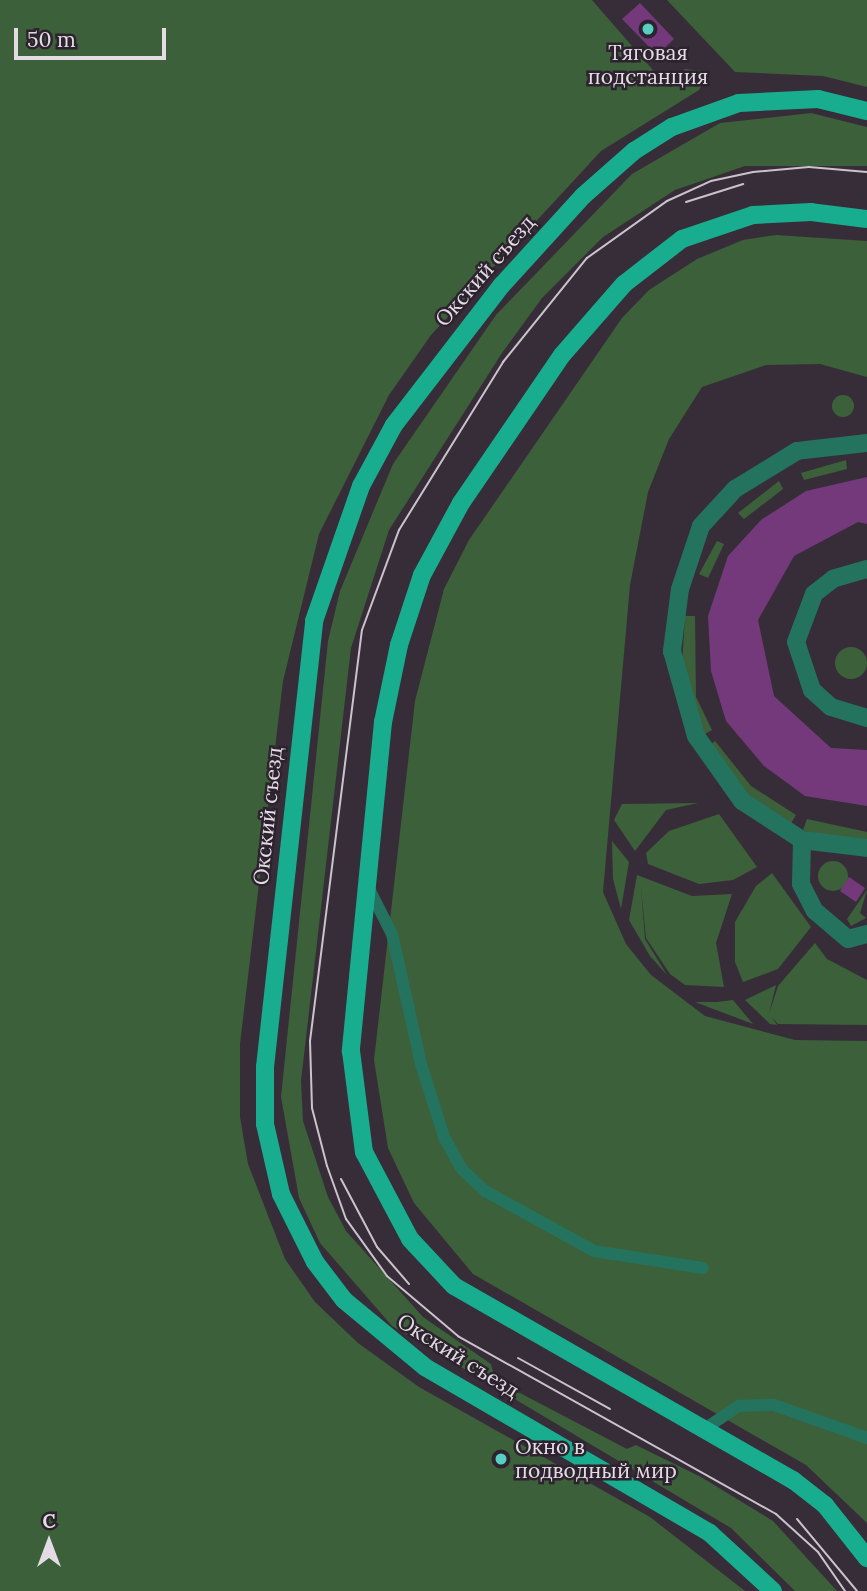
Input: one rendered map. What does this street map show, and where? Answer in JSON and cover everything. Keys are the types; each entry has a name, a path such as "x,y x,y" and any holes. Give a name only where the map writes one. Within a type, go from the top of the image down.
{"main road":[{"name":"Окский съезд","path":"773,1591 710,1533 425,1367 344,1300 315,1262 281,1194 265,1124 265,1067 314,621 357,497 394,425 502,285 583,195 634,151 672,127 739,103 818,99 867,111"},
{"path":"867,219 811,212 753,215 682,239 624,284 562,355 461,503 422,575 383,722 351,1051 354,1104 364,1152 410,1239 454,1286 706,1429 825,1505 867,1558"}],"street":[{"path":"867,443 797,451 735,489 701,526 680,589 672,651 696,736 742,801 802,840 867,848"},
{"path":"867,569 833,579 814,594 796,642 812,690 831,708 867,718"},
{"path":"802,840 801,884 816,911 848,939 867,934"}],"lane":[{"path":"367,885 392,934 421,1064 444,1137 462,1169 485,1191 594,1251 703,1268"},
{"path":"706,1429 739,1406 774,1405 867,1438"}],"green space":[{"path":"0,0 592,0 665,84 685,69 701,71 705,78 699,90 601,151 431,335 389,395 319,534 283,681 240,1044 240,1117 248,1164 285,1259 315,1302 358,1343 419,1387 650,1517 745,1591 0,1591"},
{"path":"667,0 867,0 867,87 823,76 735,72"},
{"path":"811,113 867,127 867,166 745,166 675,190 603,237 542,298 502,353 389,530 351,648 301,1081 303,1121 328,1197 346,1231 423,1317 491,1364 495,1380 627,1449 636,1445 701,1477 773,1521 837,1591 795,1591 731,1528 392,1326 320,1243 299,1198 281,1097 328,641 340,591 393,464 496,315 632,174 720,123"},
{"path":"776,235 867,241 867,377 820,364 766,365 702,387 669,439 648,492 630,585 603,892 626,944 651,975 705,1016 795,1040 867,1041 867,1523 806,1465 473,1274 414,1203 388,1148 374,1060 415,701 444,589 469,540 622,318 649,290 697,259 743,240"},
{"path":"843,395 851,398 854,406 851,414 843,417 835,414 832,406 835,398"},
{"path":"846,460 847,469 804,480 801,473"},
{"path":"779,481 783,489 744,519 738,513"},
{"path":"717,541 724,544 708,578 699,574"},
{"path":"685,616 695,616 696,697 712,730 703,735 682,664"},
{"path":"851,647 862,652 867,663 862,674 851,679 840,674 835,663 840,652"},
{"path":"715,741 751,786 796,815 790,825 744,793 707,747"},
{"path":"698,803 666,810 635,851 614,820 622,804"},
{"path":"719,814 757,867 733,880 699,884 648,864 646,853 669,831"},
{"path":"807,819 867,832 867,841 813,834 803,830"},
{"path":"612,841 629,862 621,909 613,879"},
{"path":"833,861 844,865 848,876 844,887 833,891 822,887 818,876 822,865"},
{"path":"772,873 811,927 778,969 743,982 735,962 735,922 756,886"},
{"path":"637,875 692,896 732,894 716,943 724,987 685,985 670,974 646,938 641,888 645,939 667,975 650,956 629,920"},
{"path":"867,890 860,913 866,918 851,926 847,919"},
{"path":"815,943 827,959 867,980 867,1025 778,1024 772,1017 777,1025 770,1024 745,1000 776,985 769,1014 778,986"},
{"path":"733,1000 753,1024 695,1002 717,1002"}],"building":[{"name":"Тяговая подстанция","path":"640,3 674,39 657,55 622,19"},
{"path":"867,477 867,524 858,522 794,556 758,620 774,696 831,748 867,750 867,806 805,796 764,766 726,721 711,671 708,616 728,556 761,520 806,491"},
{"path":"849,877 865,888 856,902 840,891"}],"tram line":[{"path":"845,1591 818,1552 776,1514 458,1336 387,1276 346,1219 327,1166 312,1108 310,1041 362,630 399,530 503,362 587,258 667,201 711,181 753,172 809,167 867,172"},
{"path":"686,202 743,184"},
{"path":"341,1179 377,1247 409,1284"},
{"path":"518,1358 610,1409"},
{"path":"797,1519 857,1591"}],"place":[{"name":"Тяговая подстанция","path":"648,29"},
{"name":"Окно в подводный мир","path":"501,1459"}]}
